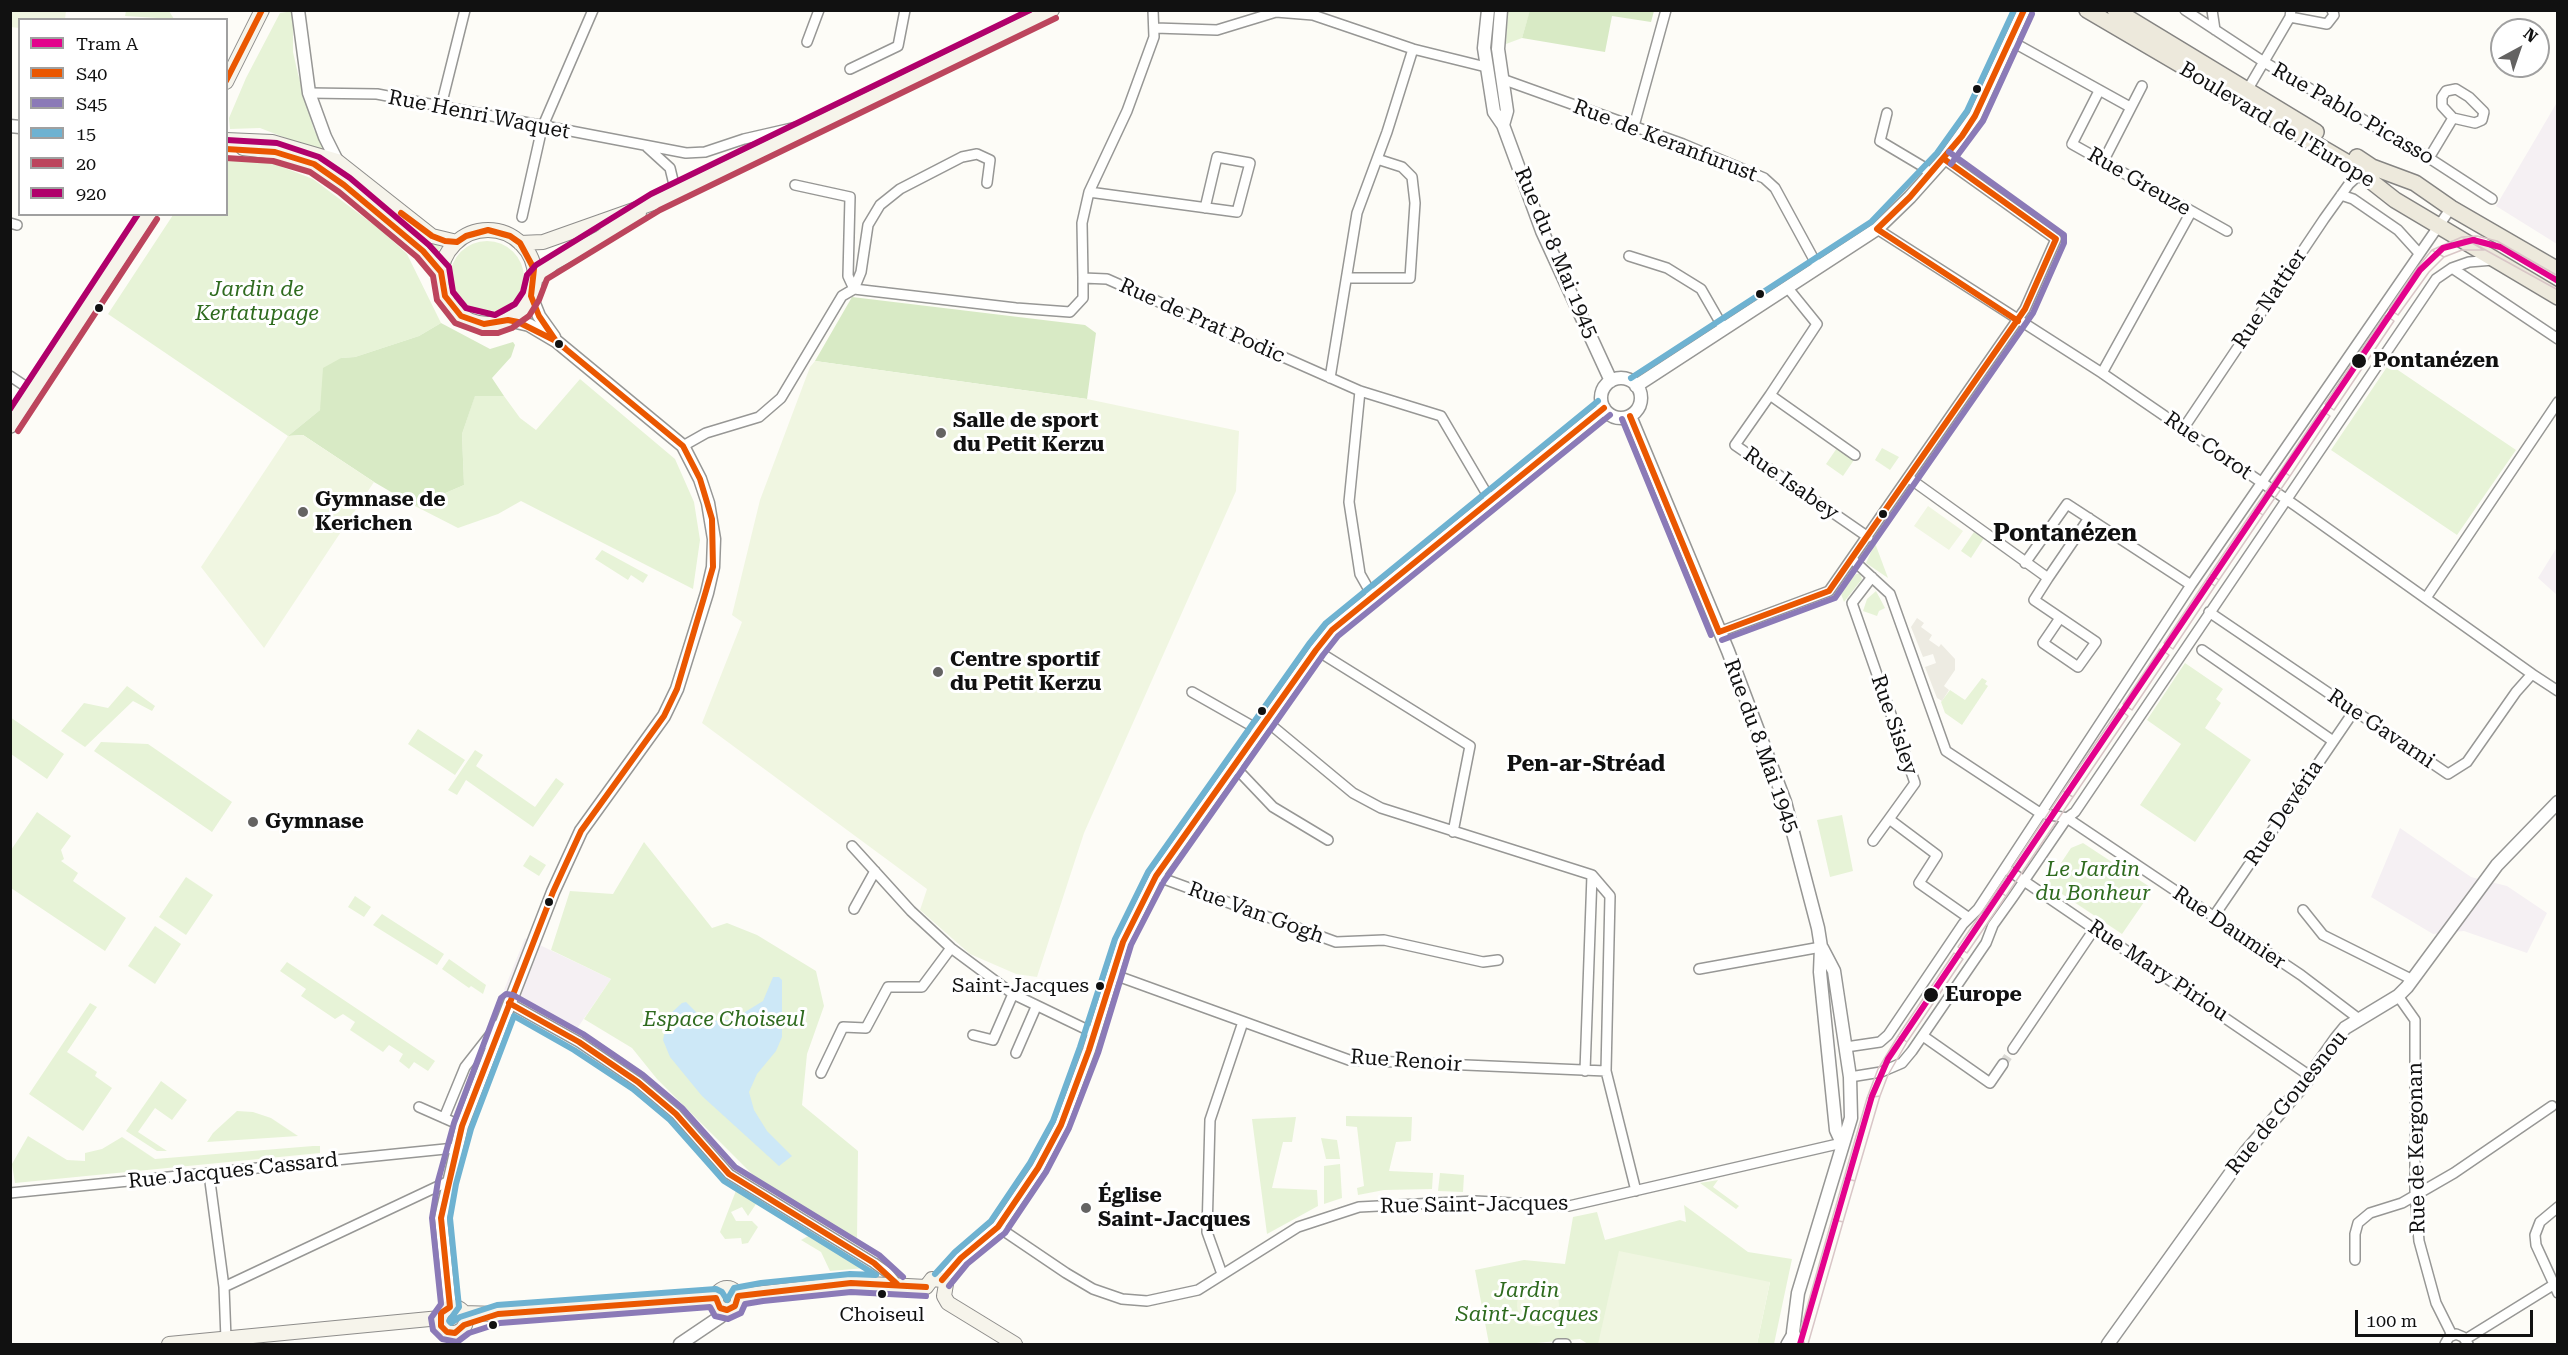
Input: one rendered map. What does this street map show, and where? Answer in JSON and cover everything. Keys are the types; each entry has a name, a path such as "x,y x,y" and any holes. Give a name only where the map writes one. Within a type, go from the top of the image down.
{"main road":[{"path":"228,78 262,10"},
{"path":"520,243 543,242 656,202 828,121 1052,10"},
{"name":"Boulevard de l'Europe","path":"2087,10 2372,167 2415,183 2451,208 2558,270"},
{"name":"Boulevard de l'Europe","path":"2115,10 2362,172 2395,200 2558,297"},
{"path":"228,140 246,139 304,149 338,160 432,236 456,242"},
{"path":"228,148 275,152 314,164 344,185 408,237 441,272"},
{"path":"535,279 553,263 600,238 656,202"},
{"path":"10,426 148,216"},
{"path":"488,230 510,236 520,243 531,259 535,279 531,296 522,310 508,320 484,324 460,316 445,296 441,272 449,250 456,242 466,236 488,230"},
{"path":"926,1287 932,1279 942,1280 946,1284 944,1296 948,1303 1015,1344"},
{"path":"440,1318 441,1326 447,1332 498,1314 719,1304 718,1291 724,1288 732,1288 738,1296 852,1283 926,1287"},
{"path":"926,1287 932,1298 944,1296"},
{"path":"169,1344 440,1318 450,1307 457,1308 460,1329"}],"street":[{"path":"298,10 309,93 318,122 338,160"},
{"path":"441,105 465,10"},
{"path":"522,217 542,128 593,10"},
{"path":"807,42 819,10"},
{"path":"850,69 898,46 905,10"},
{"path":"854,289 1070,312 1083,298 1082,223 1089,192 1127,111 1155,28 1154,10"},
{"name":"Rue du 8 Mai 1945","path":"1488,10 1484,48 1494,112 1503,125 1542,231 1611,381"},
{"name":"Rue du 8 Mai 1945","path":"1501,10 1498,49 1507,111 1503,125"},
{"path":"1634,126 1666,10"},
{"path":"1636,386 1877,229 1944,159 1975,116 2024,10"},
{"name":"Rue Pablo Picasso","path":"2184,10 2264,62 2429,158 2492,199"},
{"path":"2212,10 2215,30"},
{"path":"2244,96 2291,14 2327,24 2334,15 2332,10"},
{"path":"1155,28 1216,30 1276,12 1315,16 1413,49 1486,67"},
{"path":"2009,40 2130,107"},
{"path":"1330,378 1357,213 1388,132 1413,49"},
{"name":"Rue de Keranfurust","path":"1502,79 1634,126 1764,177 1775,189 1818,267"},
{"path":"2104,160 2142,86"},
{"path":"2456,89 2469,97 2484,112 2482,120 2475,123 2454,118 2442,106 2442,97 2446,91 2456,89"},
{"name":"Rue Greuze","path":"2099,91 2072,144 2227,231"},
{"name":"Rue Henri Waquet","path":"309,93 377,94 441,105 542,128 686,153 705,152 744,139 828,121"},
{"path":"1887,113 1880,141 1922,166 1930,174"},
{"path":"2429,158 2454,118"},
{"path":"647,147 670,168 676,193"},
{"path":"670,168 686,153"},
{"path":"682,446 706,433 759,417 781,398 842,297 854,289 861,272 868,225 880,205 900,189 951,163 977,154 990,160 987,183"},
{"path":"1089,192 1205,208 1238,212 1250,163 1217,157 1205,208"},
{"path":"1347,278 1410,278 1415,203 1412,177 1402,167 1377,159"},
{"path":"1719,632 1829,591 2018,321 2056,239 1944,159"},
{"name":"Rue Nattier","path":"2183,429 2341,195 2362,172"},
{"path":"795,184 850,197 848,276 854,289"},
{"path":"2341,195 2353,199 2398,230 2418,252"},
{"path":"1846,1047 1880,1042 1888,1035 2005,868 2191,585 2418,252 2451,208"},
{"path":"2102,373 2191,212"},
{"name":"Rue Corot","path":"1877,229 2102,373 2532,674"},
{"path":"1629,256 1667,268 1701,289 1724,329"},
{"path":"1850,1077 1881,1072 1902,1063 1923,1035 1986,943 1993,925 2067,818 2075,812 2436,279 2452,268 2469,262 2494,260"},
{"path":"2452,268 2558,339"},
{"name":"Rue de Prat Podic","path":"1083,278 1107,279 1360,391 1441,416 1491,501"},
{"name":"Rue Isabey","path":"1787,287 1817,324 1735,445 1868,537"},
{"path":"531,296 539,316 556,341"},
{"path":"450,1307 441,1218 447,1182 462,1126 553,892 581,831 664,716 677,689 713,567 712,519 700,479 682,446 556,341 529,326 508,320"},
{"path":"10,376 34,392"},
{"path":"1625,379 1636,386 1641,402 1630,416 1615,417 1604,408 1602,393 1611,381 1625,379"},
{"path":"1360,391 1349,502 1360,574 1373,597"},
{"path":"1770,395 1855,455"},
{"path":"2426,598 2558,402"},
{"path":"942,1280 961,1258 998,1227 1038,1168 1061,1125 1123,942 1156,876 1316,650 1332,630 1604,408"},
{"name":"Rue du 8 Mai 1945","path":"1630,416 1719,632 1785,802 1821,948 1834,971 1850,1077 1851,1118 1798,1293 1795,1338"},
{"path":"1909,478 2048,578"},
{"path":"2025,563 2067,504 2191,585"},
{"path":"2060,618 2043,643 2079,667 2096,642 2034,600 2089,518"},
{"name":"Rue Daumier","path":"1852,559 1890,594 1946,751 2040,813 2067,818 2301,975 2359,1019"},
{"name":"Rue Sisley","path":"1872,577 1852,603 1915,783 1890,819"},
{"name":"Rue Gavarni","path":"2209,612 2448,774 2467,762 2516,692 2532,674"},
{"path":"1316,650 1470,746 1453,832"},
{"name":"Rue Gavarni","path":"2202,650 2333,741"},
{"path":"2532,674 2558,691"},
{"path":"1192,692 1262,725 1353,793 1407,819 1592,875 1610,896 1606,1071 1636,1191"},
{"name":"Rue Devéria","path":"2214,916 2354,711"},
{"path":"1234,766 1273,807 1328,840"},
{"name":"Rue de Gouesnou","path":"2108,1344 2245,1153 2310,1076 2336,1039 2359,1019 2398,996 2413,980 2497,865 2558,802"},
{"path":"1873,841 1890,819 1937,855 1919,883 1969,918"},
{"path":"852,846 911,911 951,948 1013,994 1094,1033"},
{"name":"Rue Mary Piriou","path":"2005,868 2310,1076"},
{"path":"854,909 875,871"},
{"path":"1585,1071 1592,875"},
{"name":"Rue Van Gogh","path":"1156,876 1336,942 1384,940 1483,962 1498,960"},
{"path":"2303,910 2323,935 2413,980"},
{"path":"2013,1049 2095,928"},
{"path":"821,1073 843,1027 866,1028 888,987 922,987 951,948"},
{"path":"1699,969 1821,948"},
{"name":"Rue du 8 Mai 1945","path":"1821,948 1820,972 1836,1130 1842,1143"},
{"name":"Rue Renoir","path":"1112,974 1349,1060 1606,1071"},
{"path":"973,1035 993,1040 1013,994"},
{"name":"Rue de Kergonan","path":"2398,996 2415,1020 2415,1194 2419,1242 2436,1303 2452,1335"},
{"path":"509,1003 579,1042 638,1082 676,1114 729,1174 881,1268 897,1284"},
{"path":"1016,1053 1036,1007"},
{"path":"444,1118 465,1067 504,1016"},
{"path":"1222,1275 1207,1232 1209,1120 1243,1022"},
{"path":"1923,1035 1990,1083 2003,1064"},
{"path":"2355,1260 2355,1234 2358,1223 2370,1213 2402,1203 2481,1156 2552,1106"},
{"path":"419,1107 462,1126"},
{"name":"Rue Saint-Jacques","path":"998,1227 1066,1274 1094,1288 1122,1299 1147,1301 1198,1290 1298,1227 1359,1208 1475,1201 1569,1206 1842,1143"},
{"name":"Rue Jacques Cassard","path":"10,1193 455,1148"},
{"path":"209,1174 224,1287 226,1339"},
{"path":"224,1287 447,1182"},
{"path":"2445,1344 2452,1335 2460,1335 2467,1342 2556,1287 2536,1245 2535,1234 2540,1222 2558,1207"},
{"path":"680,1344 720,1317 719,1304"},
{"path":"1786,1344 1795,1338"}],"shaded area":[{"path":"2556,104 2558,105 2557,244 2496,206"},
{"path":"2557,547 2557,595 2538,578"},
{"path":"1917,618 1924,623 1921,627 1932,635 1929,640 1939,647 1941,644 1955,659 1955,670 1944,686 1949,690 1942,701 1937,698 1925,667 1936,663 1933,654 1923,657 1911,627"},
{"path":"2400,828 2471,877 2507,886 2547,913 2527,953 2464,931 2433,934 2371,897"},
{"path":"525,938 611,979 576,1030 504,990"}],"green space":[{"path":"11,10 66,11 65,18 18,18 18,28 11,27"},
{"path":"1530,10 1654,11 1651,22 1612,16 1605,52 1522,38"},
{"path":"126,11 169,11 173,18 158,18 125,16"},
{"path":"293,11 293,52 298,74 314,130 329,150 327,154 260,128 230,129 229,118 246,78 280,13"},
{"path":"1508,11 1530,11 1522,38 1506,44"},
{"name":"Jardin de Kertatupage","path":"228,160 272,163 313,179 382,231 407,254 441,323 419,336 355,357 341,358 320,410 288,436 108,314 172,216 228,216"},
{"path":"359,186 427,240 441,247 436,254 358,189"},
{"path":"487,241 501,244 513,252 521,264 524,278 521,292 513,304 501,312 487,315 473,312 461,304 453,292 450,278 453,264 461,252 473,244"},
{"path":"852,297 1085,325 1096,333 1087,399 815,361"},
{"path":"441,323 490,349 513,342 515,345 511,357 492,378 504,396 475,396 462,434 464,485 415,506 303,435 288,436 320,410 323,368 341,358 355,357 419,336"},
{"name":"Centre sportif du Petit Kerzu","path":"815,361 1087,399 1239,431 1236,491 1084,833 1037,977 1016,974 970,954 920,910 927,889 702,723 742,622 732,615 760,500 810,367"},
{"path":"2389,364 2516,450 2457,535 2331,450"},
{"path":"580,379 675,459 694,502 700,540 693,589 521,501 498,514 458,528 415,506 464,485 462,434 475,395 504,396 520,418 536,430"},
{"path":"303,435 374,482 264,648 201,567 288,436"},
{"path":"1837,448 1854,460 1843,476 1826,464"},
{"path":"1882,448 1899,457 1890,470 1875,460"},
{"path":"1928,506 1963,531 1949,550 1914,526"},
{"path":"1974,532 1984,538 1971,558 1961,551"},
{"path":"1875,543 1888,578 1866,563"},
{"path":"602,550 648,575 643,583 631,575 628,580 595,559"},
{"path":"1856,574 1860,574 1862,579 1844,602 1840,591"},
{"path":"1876,591 1885,608 1879,611 1877,616 1863,611 1867,599"},
{"path":"2185,663 2223,689 2216,699 2221,703 2205,728 2251,760 2195,842 2140,805 2181,744 2147,720"},
{"path":"1982,678 1987,681 1985,684 1988,686 1962,725 1945,713 1941,702 1950,690 1965,700"},
{"path":"127,686 155,706 152,711 133,701 85,747 61,731 84,703 108,708"},
{"path":"10,717 64,754 47,779 11,754"},
{"path":"418,729 465,760 455,775 408,744"},
{"path":"101,742 148,744 232,802 212,832 94,751"},
{"path":"475,750 483,755 476,766 535,807 556,778 564,784 533,827 466,780 457,795 448,790"},
{"path":"37,812 71,836 61,850 64,859 61,861 78,873 73,881 126,918 105,951 11,888 11,850"},
{"path":"1842,815 1853,871 1830,877 1817,820"},
{"name":"Espace Choiseul","path":"644,842 712,928 727,923 757,935 816,971 824,1006 807,1054 802,1105 858,1151 857,1240 753,1175 657,1079 632,1048 584,1019 611,979 551,950 570,891 613,894"},
{"name":"Le Jardin du Bonheur","path":"2083,843 2153,889 2122,934 2047,884 2071,848"},
{"path":"530,855 546,865 539,876 523,866"},
{"path":"186,877 213,895 186,935 159,917"},
{"path":"355,896 371,907 364,917 348,907"},
{"path":"382,914 444,954 437,965 373,925"},
{"path":"155,926 181,944 155,984 128,966"},
{"path":"449,959 486,985 483,994 471,986 469,988 442,969"},
{"path":"287,962 435,1061 428,1071 414,1062 409,1069 399,1061 403,1054 389,1045 383,1052 350,1030 355,1022 343,1014 335,1019 301,996 306,989 280,971"},
{"path":"90,1003 97,1007 67,1052 97,1072 95,1076 112,1088 83,1131 29,1094"},
{"path":"161,1081 187,1100 172,1120 155,1108 138,1132 167,1151 157,1151 126,1131"},
{"path":"237,1111 253,1112 271,1118 298,1136 207,1142 213,1133"},
{"path":"1346,1116 1412,1117 1411,1141 1396,1142 1389,1171 1433,1173 1432,1189 1384,1190 1358,1195 1357,1188 1364,1186 1357,1127 1346,1126"},
{"path":"1296,1117 1292,1142 1283,1142 1272,1188 1317,1190 1318,1206 1267,1234 1252,1119"},
{"path":"28,1136 67,1160 85,1161 85,1153 102,1149 122,1137 155,1159 313,1146 320,1146 320,1153 15,1183 12,1164"},
{"path":"1321,1138 1337,1140 1340,1159 1326,1159"},
{"path":"1340,1164 1342,1198 1324,1204 1324,1166"},
{"path":"1440,1173 1464,1175 1463,1192 1438,1191"},
{"path":"1718,1180 1713,1187 1739,1206 1736,1209 1700,1183"},
{"path":"737,1188 758,1201 748,1216 742,1207 731,1212 736,1221 752,1221 758,1227 748,1243 742,1244 741,1238 725,1239 720,1232"},
{"name":"Jardin Saint-Jacques","path":"1684,1205 1748,1252 1792,1259 1774,1344 1757,1344 1770,1282 1598,1344 1588,1344 1580,1339 1525,1344 1489,1344 1475,1270 1524,1260 1565,1264 1573,1217 1597,1212 1605,1240 1680,1220 1686,1222"},
{"path":"812,1234 866,1268 830,1271 821,1252 801,1240"},
{"path":"1619,1251 1770,1282 1757,1344 1598,1344"},
{"name":"Jardin Saint-Jacques","path":"1538,1284 1553,1290 1559,1305 1553,1320 1538,1326 1523,1320 1517,1305 1523,1290"}],"water":[{"path":"773,977 779,977 782,980 782,1037 776,1051 757,1074 749,1092 754,1110 767,1131 792,1156 779,1166 702,1096 670,1057 663,1040 668,1016 682,1003 686,1002 705,1021 732,1020 763,1001"}],"tunnel":[{"path":"2003,1064 2013,1049"}],"tram line":[{"path":"2558,276 2497,241 2477,236 2462,237 2558,290"},
{"path":"2462,237 2484,250 2462,250 2444,257 2432,250 2462,237"},
{"name":"A","path":"1800,1344 1872,1096 1888,1059 2420,270 2443,248 2473,240 2500,247 2558,281"},
{"path":"2432,250 2444,257 2429,272 2398,315 2389,309 2432,250"},
{"path":"2385,315 2394,321 2334,410 2325,404 2385,315"},
{"path":"2281,470 2290,476 2263,515 2254,509 2321,410 2330,416 2290,476 2281,470"},
{"path":"2210,574 2219,580 2215,586 2206,580 2210,574 2254,509 2263,515 2219,580 2210,574"},
{"path":"2206,580 2215,586 2173,649 2164,643 2206,580"},
{"path":"2160,649 2169,655 2132,710 2123,704 2160,649"},
{"path":"2119,709 2128,716 2073,797 2063,791 2119,709"},
{"path":"2063,791 2073,797 2006,896 1997,890 2063,791"},
{"path":"1997,890 2006,896 1967,953 1958,947 1997,890"},
{"path":"1954,953 1963,959 1907,1042 1898,1036 1954,953"},
{"path":"1898,1036 1907,1042 1888,1075 1880,1096 1867,1098 1878,1069 1898,1036"},
{"path":"1880,1096 1855,1181 1844,1178 1867,1098 1880,1096"},
{"path":"1844,1178 1855,1181 1843,1222 1832,1219 1844,1178"},
{"path":"1804,1344 1801,1328 1832,1219 1843,1222 1808,1344"}],"transit line":[{"name":"S40","path":"228,77 262,10"},
{"name":"920","path":"228,140 277,143 319,157 350,178 429,245 449,267 453,292 466,308 495,315 515,304 523,292 527,275 536,265 651,194 1030,10"},
{"name":"15","path":"1631,378 1871,222 1937,153 1967,111 2014,10"},
{"name":"S40","path":"2018,321 1877,229 1910,197 1962,136 1975,116 2024,10"},
{"name":"S45","path":"1951,164 1983,121 2032,14"},
{"name":"20","path":"228,158 273,161 310,172 339,192 417,257 433,276 437,300 455,323 482,333 498,333 512,328 529,316 539,300 547,279 660,210 1056,18"},
{"name":"S40","path":"228,149 275,152 314,164 344,185 423,251 441,272 445,296 461,316 484,324 508,320 518,322 556,341 683,446 700,479 712,519 713,567 677,689 664,716 581,831 553,892 462,1126 441,1218 450,1307 441,1313 441,1326 447,1332 455,1333 464,1325 498,1314 716,1298 720,1308 727,1310 735,1306 738,1296 851,1283 926,1287"},
{"name":"S45","path":"1722,640 1835,598 2033,313 2064,243 2064,235 1949,152"},
{"name":"S40","path":"1719,632 1829,591 2025,309 2056,239 1944,159"},
{"name":"S40","path":"401,213 432,236 445,241 457,242 466,236 488,230 510,236 520,243 534,269 531,296 539,316 556,341 565,348"},
{"name":"920","path":"10,409 137,216"},
{"name":"20","path":"18,431 157,219"},
{"name":"15","path":"935,1274 955,1252 991,1221 1030,1163 1053,1121 1115,939 1148,872 1309,644 1326,623 1598,401"},
{"name":"S40","path":"942,1280 961,1258 998,1227 1038,1168 1061,1125 1089,1050 1123,942 1156,876 1316,650 1332,630 1604,408"},
{"name":"S45","path":"949,1286 967,1264 1005,1233 1046,1172 1069,1128 1098,1053 1131,945 1164,881 1323,655 1338,636 1610,415"},
{"name":"S40","path":"1630,416 1719,632"},
{"name":"S45","path":"1622,419 1711,635"},
{"name":"S45","path":"903,1277 879,1255 735,1167 682,1108 643,1075 583,1034 513,995 506,994 501,998 454,1123 438,1181 432,1218 441,1304 431,1318 433,1330 442,1339 457,1342 469,1333 500,1323 710,1307 715,1316 728,1319 741,1313 745,1304 763,1301 851,1292 926,1296"},
{"name":"S40","path":"509,1003 579,1042 638,1082 676,1114 729,1174 874,1263 897,1284"},
{"name":"15","path":"514,1016 574,1050 633,1089 670,1120 724,1181 876,1275 850,1274 761,1283 734,1288 727,1300 722,1292 716,1289 497,1305 460,1317 451,1323 449,1321 459,1307 450,1218 456,1184 471,1129 514,1016"}],"place":[{"name":"Pontanézen","path":"2359,361"},
{"name":"Salle de sport du Petit Kerzu","path":"941,433"},
{"name":"Gymnase de Kerichen","path":"303,512"},
{"name":"Centre sportif du Petit Kerzu","path":"938,672"},
{"name":"Gymnase","path":"253,822"},
{"name":"Saint-Jacques","path":"1100,986"},
{"name":"Europe","path":"1931,995"},
{"name":"Église Saint-Jacques","path":"1086,1208"},
{"name":"Choiseul","path":"882,1294"}],"district":[{"name":"Pontanézen","path":"2065,534"},
{"name":"Pen-ar-Stréad","path":"1586,765"}]}
